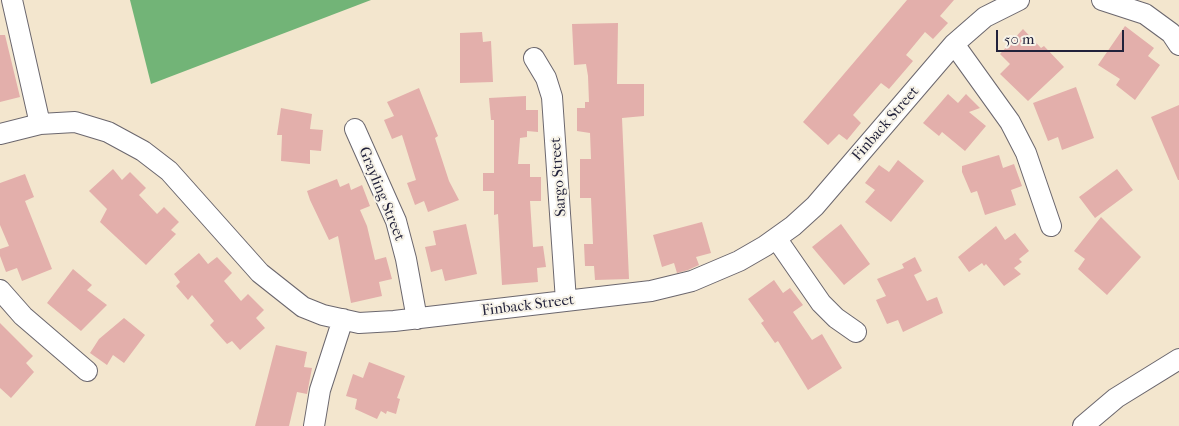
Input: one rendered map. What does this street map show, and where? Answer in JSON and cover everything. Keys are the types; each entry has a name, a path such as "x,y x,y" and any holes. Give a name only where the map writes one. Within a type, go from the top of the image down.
{"street":[{"path":"12,0 40,124"},
{"name":"Finback Street","path":"0,134 40,124 75,122 108,132 144,151 169,170 260,273 303,307 323,315 358,322 417,318 651,291 692,281 739,261 776,238 815,206 954,44 985,17 1018,0"},
{"path":"1102,0 1145,14 1171,33 1179,45"},
{"path":"954,44 1010,122 1026,153 1051,226"},
{"name":"Sargo Street","path":"534,58 546,78 554,106 566,301"},
{"name":"Grayling Street","path":"355,130 396,221 406,259 417,318"},
{"path":"776,238 821,303 836,318 856,332"},
{"path":"0,290 23,316 87,371"},
{"path":"314,426 320,390 343,319"},
{"path":"1084,426 1116,398 1179,359"}],"green space":[{"path":"130,0 371,0 151,84"}],"building":[{"path":"907,0 954,0 940,16 948,23 933,39 925,32 906,55 913,61 889,89 881,83 853,115 861,123 847,140 839,134 828,145 803,122"},
{"path":"618,23 617,84 644,84 644,116 622,118 629,279 595,280 594,266 585,266 584,244 593,244 591,198 580,198 580,159 591,159 590,133 577,131 577,108 585,108 585,102 589,102 588,76 586,64 574,65 572,24"},
{"path":"1125,26 1154,48 1148,56 1160,65 1135,100 1116,85 1120,79 1098,65"},
{"path":"1023,29 1041,48 1044,46 1064,67 1028,101 1000,74 1010,64 1000,54"},
{"path":"482,32 483,42 491,41 493,82 460,83 460,33"},
{"path":"0,35 5,35 20,97 0,102"},
{"path":"1076,87 1094,138 1062,150 1058,137 1048,141 1033,103"},
{"path":"419,88 438,136 435,138 449,181 459,200 428,212 424,201 415,205 407,183 416,180 402,135 392,139 384,120 394,116 387,102"},
{"path":"948,94 958,103 966,94 980,108 969,112 986,126 965,151 942,132 939,136 923,123"},
{"path":"526,96 526,110 538,110 538,132 527,131 527,137 520,138 518,164 530,164 530,177 541,177 541,201 530,201 533,247 543,246 546,267 537,268 538,282 502,285 498,214 494,215 494,191 483,191 483,173 494,173 494,120 491,120 489,98"},
{"path":"1179,105 1179,180 1178,180 1151,117"},
{"path":"281,108 312,114 310,129 323,130 321,151 310,150 310,164 281,161 282,135 277,135"},
{"path":"999,155 1003,168 1014,164 1022,186 1011,190 1016,205 985,215 977,191 971,193 962,172 962,166"},
{"path":"898,160 924,181 891,222 865,202 875,190 865,183 879,165 889,172"},
{"path":"113,169 122,180 130,172 146,188 139,195 157,214 164,207 179,222 171,230 176,234 146,265 100,222 107,209 89,191"},
{"path":"1117,169 1133,190 1095,218 1079,197"},
{"path":"25,174 34,197 25,201 52,269 22,281 17,268 6,272 0,256 0,249 9,246 0,225 0,183"},
{"path":"337,179 340,187 349,183 351,190 362,185 370,206 360,210 367,226 375,260 386,257 392,279 379,282 382,296 351,303 338,236 329,240 310,200 307,191"},
{"path":"1101,217 1141,257 1107,295 1078,269 1085,259 1074,251"},
{"path":"702,222 711,253 696,257 699,265 688,270 677,273 674,263 662,267 653,235"},
{"path":"466,224 477,274 445,281 442,269 431,272 425,247 436,245 433,231"},
{"path":"841,224 870,264 844,285 812,247"},
{"path":"996,226 1005,240 1015,233 1029,251 1019,259 1022,262 1014,268 1021,274 1004,286 986,264 984,266 982,263 969,272 958,257"},
{"path":"199,253 208,264 217,257 232,273 224,281 241,301 248,294 264,310 256,318 265,328 240,350 232,341 227,344 210,325 214,321 192,295 188,300 176,286 180,282 174,274"},
{"path":"915,257 922,271 914,275 927,301 937,297 943,313 903,332 898,320 887,324 876,300 886,296 877,279 904,268 902,264"},
{"path":"73,269 92,285 87,290 107,305 81,331 47,303"},
{"path":"774,280 783,293 790,288 803,305 793,312 812,340 822,334 842,368 808,390 778,341 775,343 761,323 764,321 748,299"},
{"path":"124,318 145,335 124,363 113,355 107,365 90,353 99,339"},
{"path":"0,323 33,356 26,363 34,372 11,398 0,388"},
{"path":"276,345 307,352 304,367 312,368 307,394 297,392 289,426 255,426"},
{"path":"369,362 405,376 397,398 400,399 396,414 387,411 386,414 381,411 377,419 355,409 357,399 346,396 353,374 363,378"}]}
